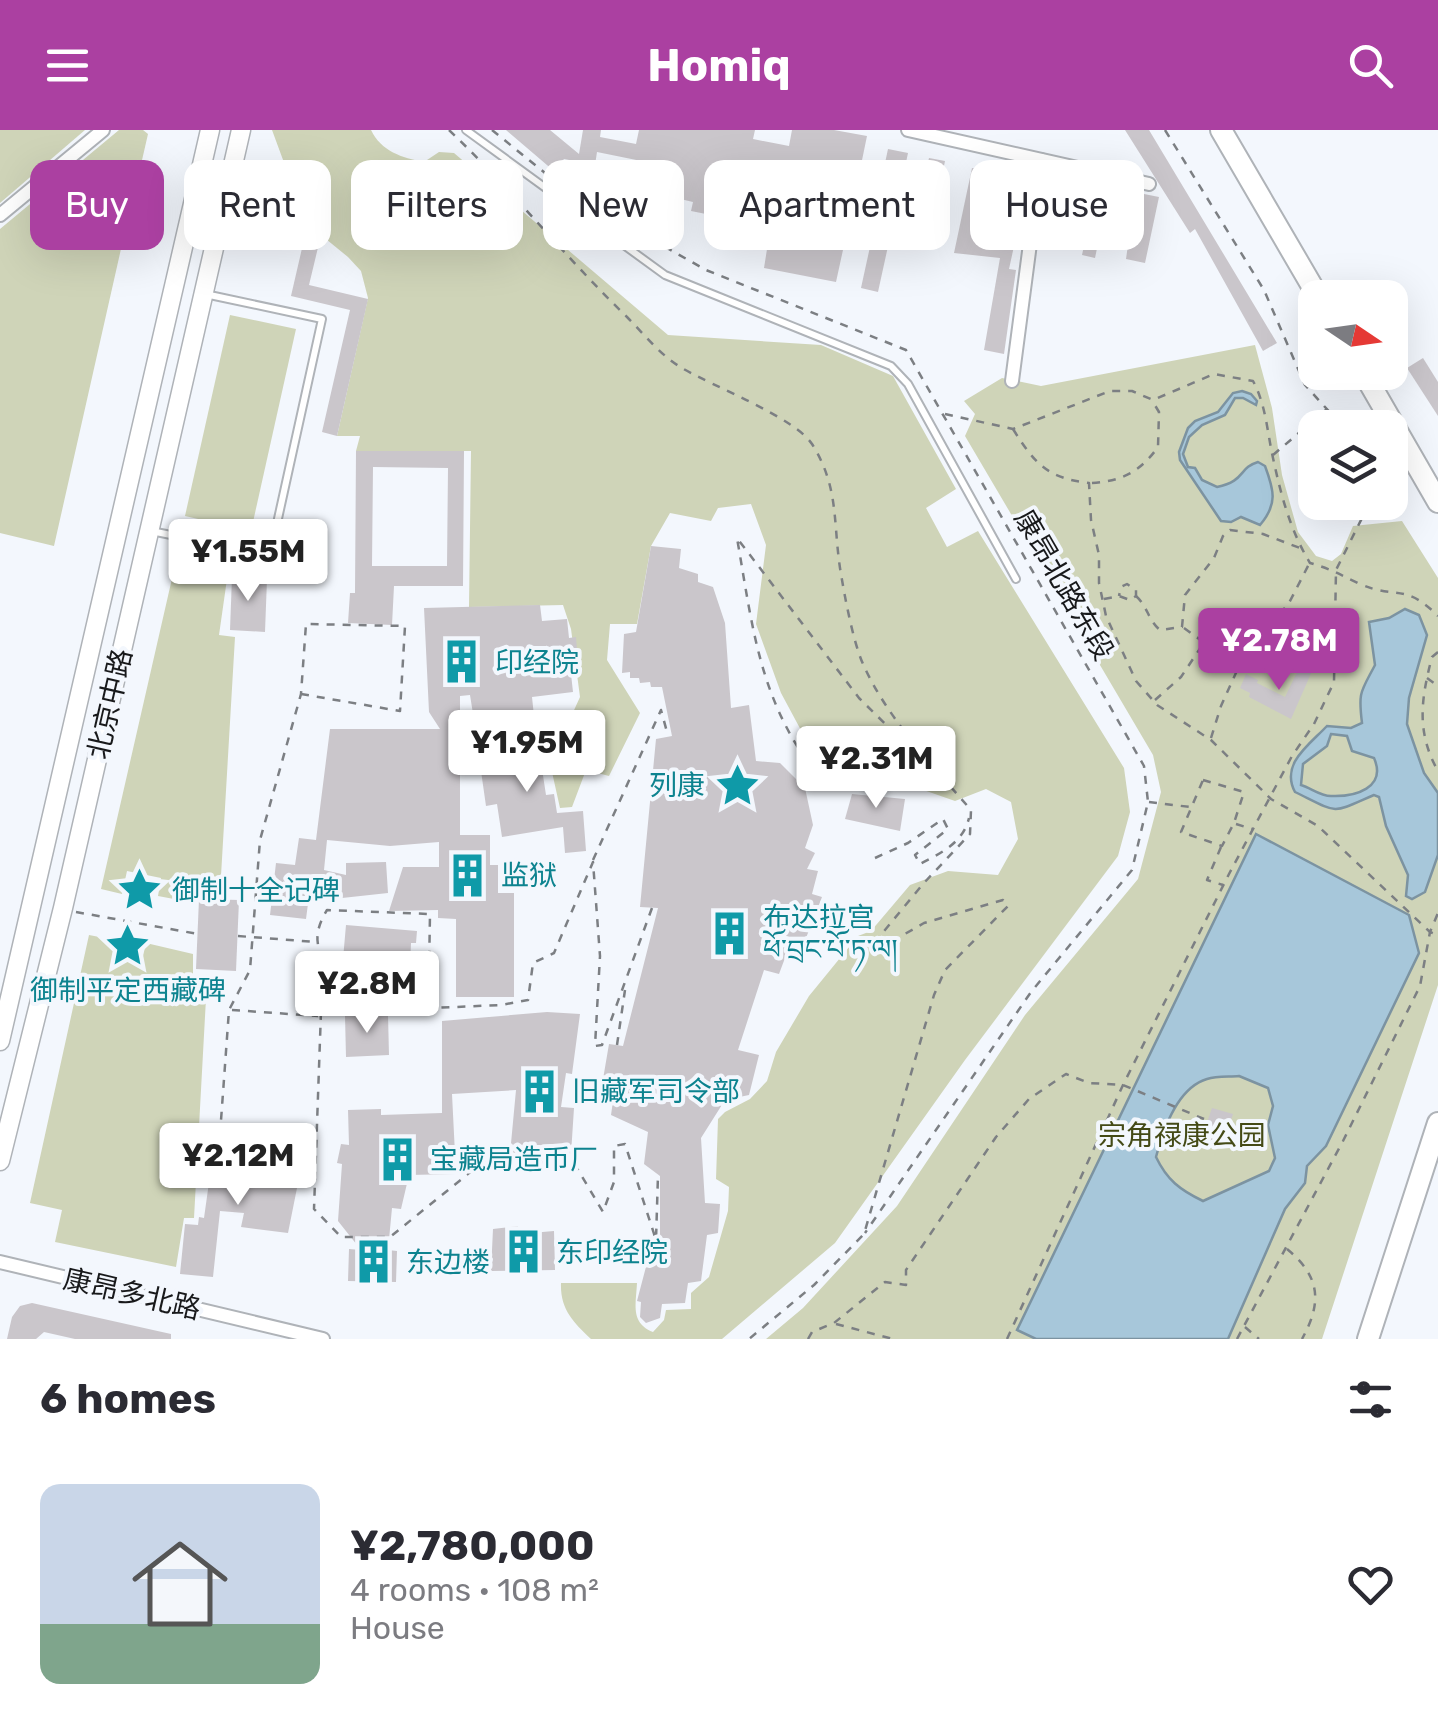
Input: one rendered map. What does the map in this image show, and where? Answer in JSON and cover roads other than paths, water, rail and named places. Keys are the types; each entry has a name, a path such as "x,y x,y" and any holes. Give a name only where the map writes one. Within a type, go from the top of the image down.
{"main road":[{"name":"北京中路","path":"0,1041 210,130"},
{"name":"北京中路","path":"0,1160 64,908 241,130"},
{"path":"1221,130 1309,280"},
{"path":"1373,390 1438,502"},
{"path":"1368,1339 1438,1123"}],"street":[{"path":"0,215 103,130"},
{"path":"908,130 1041,160"},
{"path":"1144,183 1149,184"},
{"path":"1012,380 1029,250"},
{"name":"康昂多北路","path":"0,1262 323,1339"}],"lane":[{"path":"466,130 664,275 891,366 908,384 1016,580"},
{"path":"150,531 270,555 322,319 203,294"}],"water":[{"path":"1233,393 1251,394 1256,405 1235,398 1225,415 1202,425 1189,437 1183,454 1188,467 1195,468 1202,480 1217,487 1233,481 1258,462 1265,466 1273,497 1260,525 1241,517 1221,521 1180,460 1188,428 1218,412"},
{"path":"1405,609 1419,615 1427,635 1409,698 1407,724 1424,773 1438,793 1438,855 1425,892 1412,899 1406,896 1408,875 1386,826 1379,797 1374,795 1335,809 1295,792 1291,782 1299,756 1327,726 1351,728 1362,723 1362,692 1375,665 1369,622 1389,618","holes":["1331,734 1347,736 1352,751 1374,758 1377,768 1372,783 1359,792 1340,796 1323,795 1301,785 1303,764 1327,746"]},
{"path":"1256,834 1409,915 1419,953 1326,1146 1307,1166 1305,1183 1285,1209 1228,1339 1036,1339 1017,1330","holes":["1239,1076 1268,1088 1273,1106 1268,1125 1275,1158 1269,1171 1203,1201 1170,1178 1156,1157 1167,1123 1187,1091 1207,1079"]}],"place":[{"name":"印经院","path":"462,662"},
{"name":"列康","path":"738,785"},
{"name":"监狱","path":"468,875"},
{"name":"御制十全记碑","path":"139,890"},
{"name":"布达拉宫 ཕོ་བྲང་པོ་ཏ་ལ།","path":"730,933"},
{"name":"御制平定西藏碑","path":"128,945"},
{"name":"旧藏军司令部","path":"539,1091"},
{"name":"宝藏局造币厂","path":"397,1159"},
{"name":"东印经院","path":"523,1252"},
{"name":"东边楼","path":"373,1262"}],"park label":[{"name":"宗角禄康公园","path":"1182,1135"}]}
